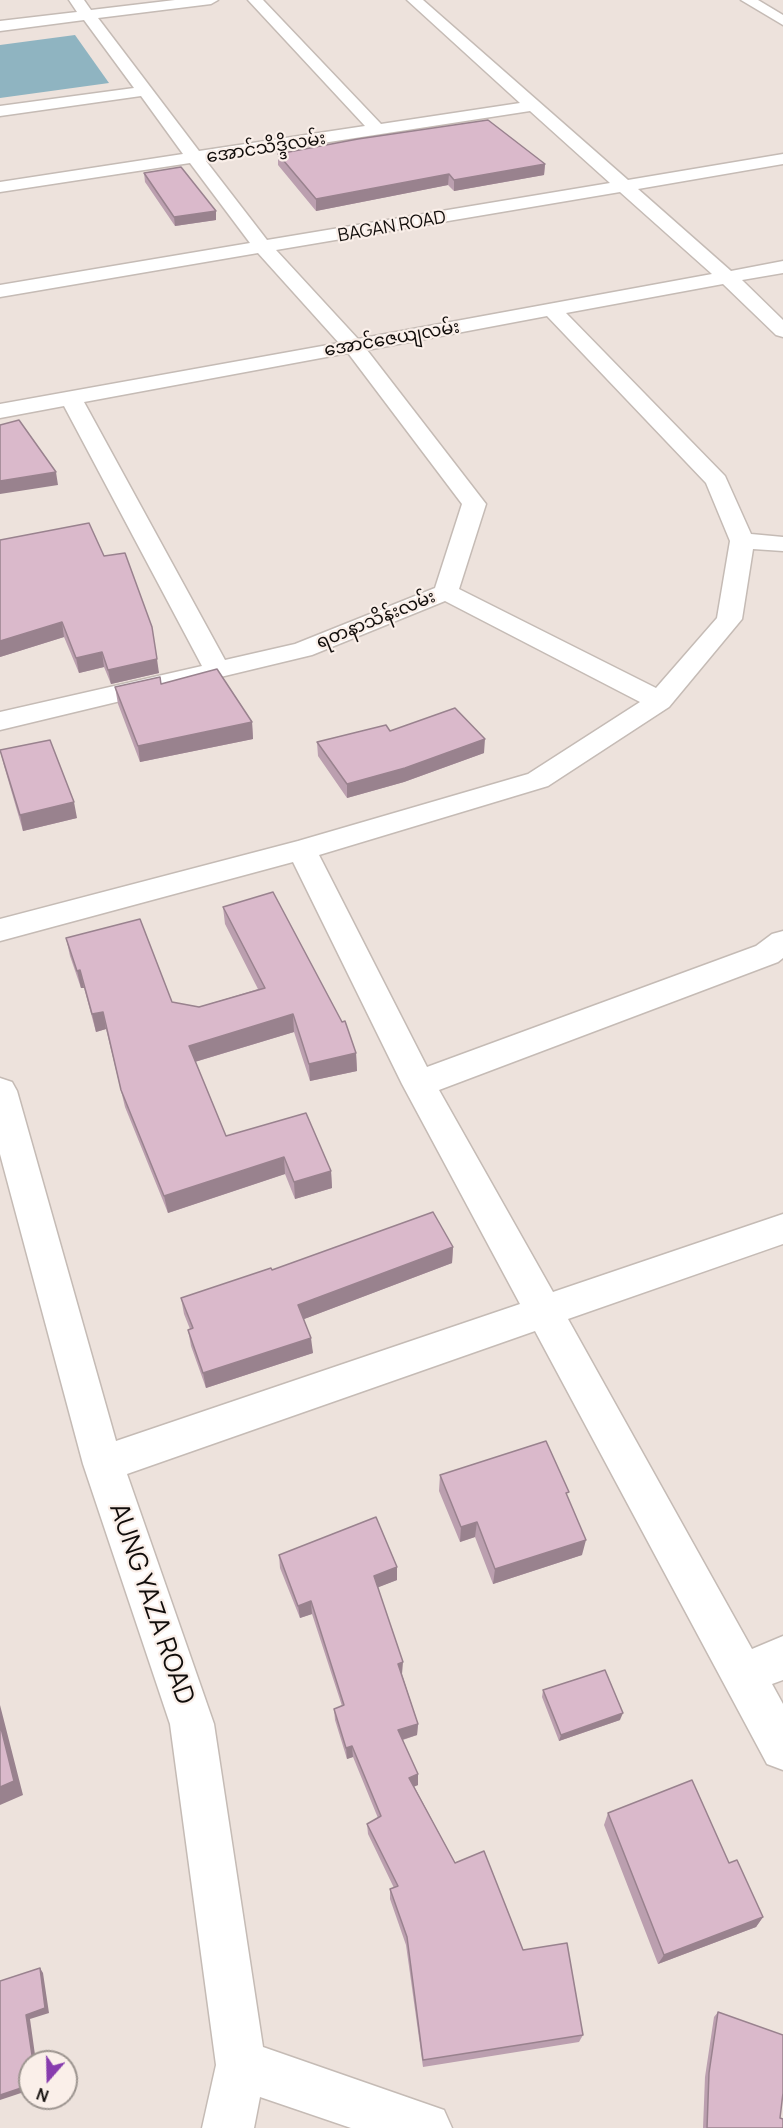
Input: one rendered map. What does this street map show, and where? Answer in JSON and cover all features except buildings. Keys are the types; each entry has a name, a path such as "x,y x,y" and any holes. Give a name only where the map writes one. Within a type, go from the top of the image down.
{"street":[{"name":"ရတနာသိန်းလမ်း","path":"0,721 303,650 446,592 474,504 353,346 264,249 76,0"},
{"path":"0,26 211,0"},
{"path":"255,0 377,129"},
{"path":"414,0 728,277 783,330"},
{"path":"748,0 783,21"},
{"path":"0,111 145,91"},
{"name":"အောင်သိဒ္ဒိလမ်း","path":"0,187 532,106"},
{"name":"BAGAN ROAD","path":"0,291 264,249 783,159"},
{"name":"အောင်ဇေယျလမ်း","path":"0,411 783,267"},
{"path":"0,930 302,850 538,780 660,701 729,619 742,541 717,481 552,310"},
{"path":"71,398 217,670"},
{"path":"742,541 783,544"},
{"path":"446,592 660,701"},
{"path":"302,850 419,1084 783,1748"},
{"path":"419,1084 767,954 783,942"},
{"name":"AUNG YAZA ROAD","path":"0,1092 103,1464 192,1724 240,2065 228,2128"},
{"path":"103,1464 783,1229"},
{"path":"743,1674 783,1658"},
{"path":"240,2065 426,2128"}],"water":[{"path":"75,35 109,83 0,98 0,45"}]}
